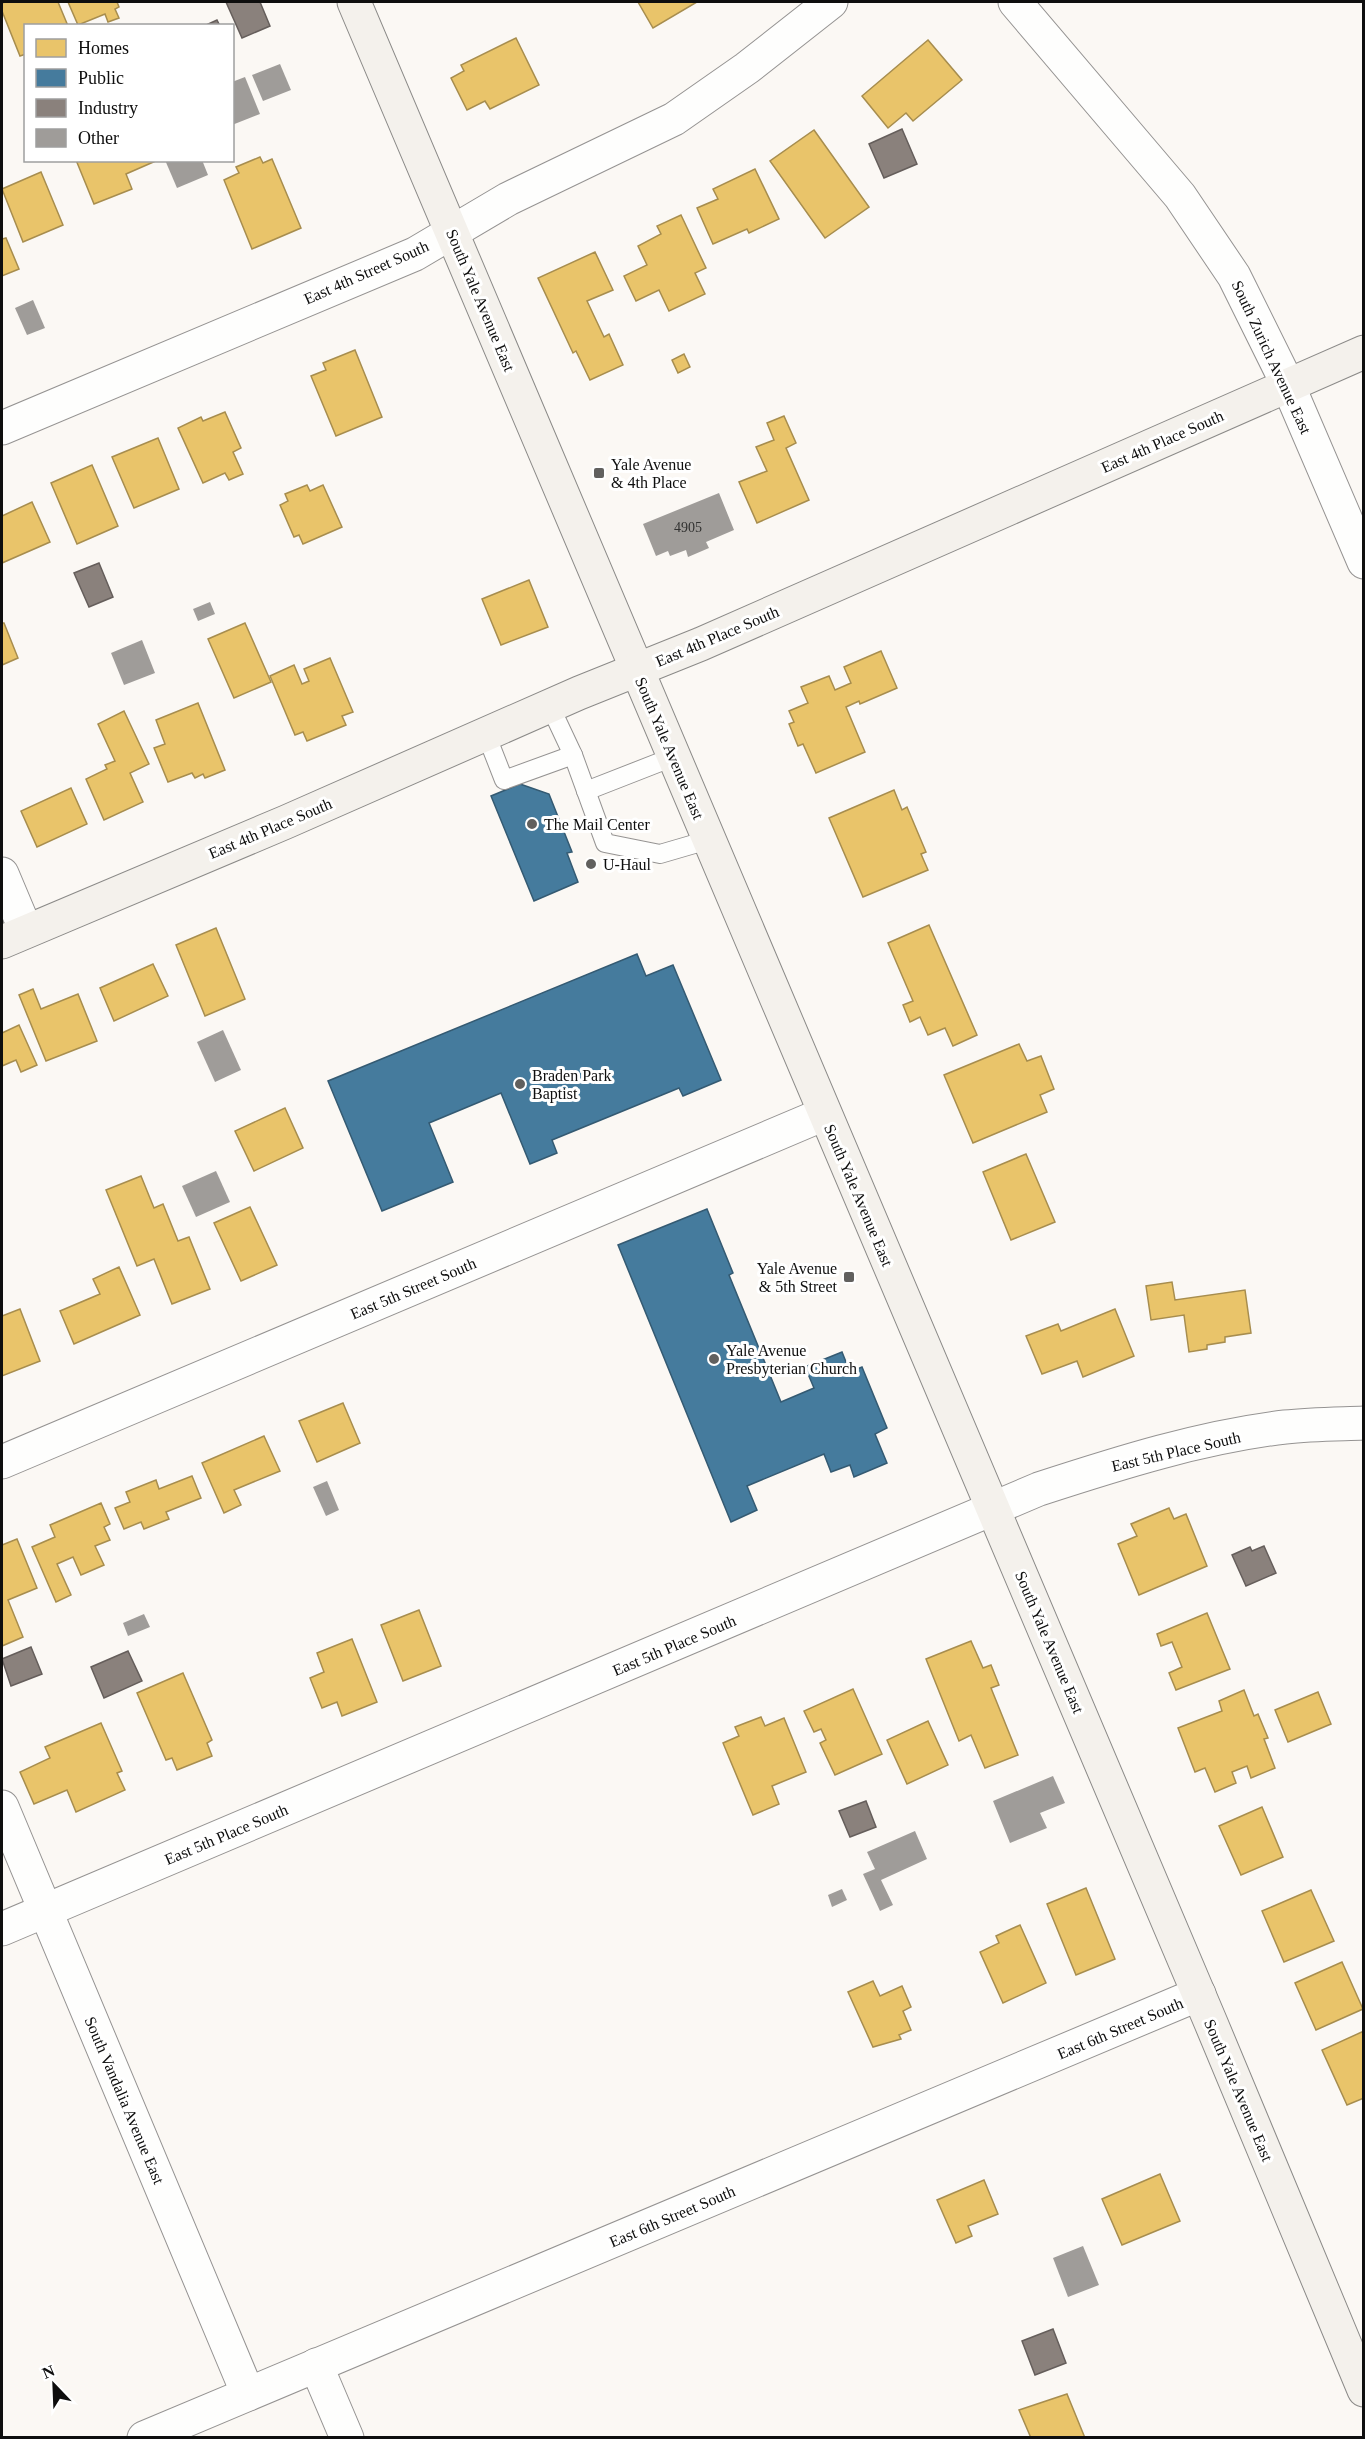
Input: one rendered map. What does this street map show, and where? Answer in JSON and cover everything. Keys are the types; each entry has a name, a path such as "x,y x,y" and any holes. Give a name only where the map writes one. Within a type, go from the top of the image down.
{"main road":[{"name":"South Yale Avenue East","path":"354,2 824,1114 994,1509 1364,2390"},
{"name":"East 4th Place South","path":"14,937 550,706 701,644 1364,352"}],"street":[{"name":"East 4th Street South","path":"2,428 415,254 507,200 674,119 747,68 831,2"},
{"name":"South Zurich Avenue East","path":"1015,2 1180,196 1234,276 1288,385 1364,562"},
{"path":"2,874 14,937"},
{"name":"East 5th Street South","path":"2,1462 824,1114"},
{"name":"East 5th Place South","path":"2,1929 1039,1489 1134,1458 1286,1427 1364,1423"},
{"name":"South Vandalia Avenue East","path":"2,1807 248,2394"},
{"name":"East 6th Street South","path":"144,2438 1199,1994"},
{"path":"316,2365 347,2438"}],"lane":[{"path":"550,706 573,755 605,843 660,854 708,840"},
{"path":"486,734 504,780 573,755"},
{"path":"586,791 673,757"}],"building: Homes":[{"path":"58,2 67,24 24,24 24,55 20,56 2,11 2,3"},
{"path":"68,2 117,2 119,7 115,9 119,18 108,22 105,14 78,24"},
{"path":"638,2 697,2 653,28"},
{"path":"516,38 539,85 490,109 485,101 467,110 451,78 464,71 461,65"},
{"path":"928,40 962,80 913,121 906,113 888,128 862,96"},
{"path":"814,130 869,207 825,238 770,161"},
{"path":"260,157 263,163 272,159 301,228 252,249 224,180 239,173 236,167"},
{"path":"77,162 153,162 126,174 132,189 94,204"},
{"path":"755,169 779,219 749,233 747,229 713,244 697,208 718,199 713,189"},
{"path":"41,172 63,225 23,242 2,189"},
{"path":"681,215 706,268 695,273 705,294 669,311 659,290 636,301 624,276 647,265 638,246 661,234 657,226"},
{"path":"6,238 19,269 2,276 2,239"},
{"path":"595,252 613,290 587,301 604,337 609,334 623,365 590,380 576,351 573,353 538,278"},
{"path":"355,350 382,417 336,436 311,376 326,370 323,363"},
{"path":"684,354 690,367 678,373 672,360"},
{"path":"225,412 241,448 233,452 243,474 229,480 225,473 203,483 178,428 201,417 203,421"},
{"path":"784,416 796,443 786,448 809,500 757,523 739,482 767,471 756,447 774,440 767,423"},
{"path":"158,438 179,489 134,508 112,457"},
{"path":"92,465 118,526 77,544 51,483"},
{"path":"307,485 310,491 323,485 342,527 303,544 299,535 294,537 280,505 288,501 285,494"},
{"path":"32,502 50,542 2,563 2,516"},
{"path":"529,580 548,627 501,645 482,599"},
{"path":"2,623 4,623 18,658 2,665"},
{"path":"245,623 271,682 234,698 208,639"},
{"path":"881,651 897,688 860,704 859,701 846,707 865,752 816,773 803,744 798,746 789,724 794,722 789,711 808,703 801,687 829,676 835,690 851,683 844,667"},
{"path":"330,658 353,712 342,716 346,725 307,741 303,732 295,735 270,676 294,665 302,684 309,681 304,669"},
{"path":"198,703 225,770 205,778 203,774 195,778 192,773 168,782 154,748 165,744 156,720"},
{"path":"124,711 149,764 130,773 143,802 104,820 86,779 107,769 105,765 115,761 98,724"},
{"path":"71,788 87,824 37,847 21,811"},
{"path":"894,790 902,810 907,807 926,852 921,854 928,870 863,897 829,818"},
{"path":"929,925 977,1035 953,1046 945,1028 928,1035 920,1017 910,1022 903,1005 913,1001 888,943"},
{"path":"216,928 245,999 205,1016 176,945"},
{"path":"153,964 168,996 114,1021 100,988"},
{"path":"33,989 41,1009 78,994 97,1041 46,1061 19,995"},
{"path":"19,1025 37,1065 21,1072 16,1060 2,1066 2,1033"},
{"path":"1019,1044 1027,1061 1041,1056 1054,1089 1040,1095 1047,1112 973,1143 944,1075"},
{"path":"285,1108 303,1148 254,1171 235,1131"},
{"path":"1026,1154 1055,1222 1011,1240 983,1172"},
{"path":"141,1176 154,1208 163,1204 178,1241 189,1237 210,1289 172,1304 154,1259 137,1266 106,1190"},
{"path":"250,1207 277,1265 241,1281 214,1223"},
{"path":"119,1267 140,1315 74,1344 60,1311 100,1294 93,1279"},
{"path":"1172,1282 1175,1300 1245,1290 1251,1333 1225,1337 1225,1342 1207,1345 1207,1349 1189,1352 1184,1315 1151,1320 1146,1286"},
{"path":"20,1309 40,1361 2,1376 2,1316"},
{"path":"1115,1309 1134,1356 1083,1377 1077,1361 1042,1374 1026,1336 1058,1324 1061,1331"},
{"path":"343,1403 360,1443 317,1462 299,1421"},
{"path":"264,1436 280,1471 234,1490 241,1505 224,1513 202,1463"},
{"path":"192,1476 201,1498 166,1512 169,1519 144,1529 141,1522 124,1529 115,1508 130,1502 126,1492 156,1480 159,1489"},
{"path":"101,1503 110,1524 104,1527 110,1540 95,1546 104,1565 81,1575 73,1557 57,1564 71,1595 56,1602 32,1547 55,1537 50,1525"},
{"path":"1169,1508 1174,1519 1186,1514 1207,1566 1139,1595 1118,1544 1137,1536 1131,1524"},
{"path":"17,1539 37,1588 8,1600 23,1637 2,1646 2,1545"},
{"path":"419,1610 441,1666 403,1681 381,1625"},
{"path":"1207,1613 1230,1669 1176,1690 1169,1673 1182,1667 1172,1642 1161,1646 1157,1634"},
{"path":"352,1639 377,1702 342,1716 337,1702 322,1708 310,1678 324,1672 317,1653"},
{"path":"971,1641 983,1668 991,1665 999,1685 991,1688 1018,1755 985,1768 971,1735 959,1741 926,1659"},
{"path":"183,1673 212,1740 207,1743 212,1756 177,1770 172,1758 166,1760 137,1693"},
{"path":"853,1689 882,1754 835,1775 820,1743 826,1740 821,1729 814,1732 804,1711"},
{"path":"1244,1690 1254,1716 1258,1714 1268,1738 1264,1739 1275,1768 1251,1778 1247,1766 1232,1772 1236,1783 1215,1792 1205,1768 1195,1772 1178,1728 1222,1711 1219,1701"},
{"path":"1318,1692 1331,1724 1288,1742 1275,1710"},
{"path":"761,1717 765,1726 784,1718 806,1772 772,1786 779,1804 753,1815 723,1743 739,1736 735,1727"},
{"path":"928,1721 948,1765 907,1784 887,1740"},
{"path":"101,1723 122,1771 117,1773 125,1790 76,1812 67,1790 34,1804 20,1772 50,1758 45,1747"},
{"path":"1262,1807 1283,1857 1241,1875 1219,1826"},
{"path":"1086,1888 1115,1959 1076,1975 1047,1904"},
{"path":"1311,1890 1334,1941 1284,1962 1262,1911"},
{"path":"1020,1925 1046,1983 1003,2003 980,1952 999,1943 996,1936"},
{"path":"1342,1962 1363,2009 1316,2030 1295,1983"},
{"path":"873,1981 880,1996 902,1986 911,2007 903,2011 911,2030 899,2035 901,2039 873,2047 848,1992"},
{"path":"1364,2031 1364,2098 1347,2105 1322,2050"},
{"path":"1160,2174 1180,2221 1122,2245 1102,2199"},
{"path":"984,2180 998,2214 968,2226 972,2236 956,2243 937,2200"},
{"path":"1067,2394 1085,2438 1031,2438 1019,2410"}],"building: Public":[{"name":"The Mail Center","path":"520,784 549,794 572,852 567,853 578,882 534,901 491,796"},
{"name":"Braden Park Baptist","path":"637,954 646,976 673,965 721,1080 683,1096 679,1088 552,1140 557,1153 530,1164 501,1093 429,1123 453,1182 382,1211 328,1081"},
{"name":"Yale Avenue Presbyterian Church","path":"707,1209 733,1273 729,1275 781,1402 814,1388 805,1367 842,1352 850,1372 862,1367 887,1428 875,1434 887,1463 854,1477 850,1465 831,1472 824,1454 747,1486 757,1510 731,1522 618,1245"}],"building: Industry":[{"path":"226,2 260,2 270,26 242,38"},
{"path":"902,129 917,164 884,178 869,144"},
{"path":"99,563 113,597 89,607 74,573"},
{"path":"1264,1546 1276,1573 1246,1586 1232,1555 1250,1547 1252,1551"},
{"path":"31,1647 42,1674 11,1686 2,1659"},
{"path":"128,1651 142,1681 104,1698 91,1667"},
{"path":"866,1801 876,1827 850,1837 839,1811"},
{"path":"1053,2329 1066,2363 1035,2375 1022,2341"}],"building: Other":[{"path":"280,64 291,90 263,101 252,75"},
{"path":"245,77 260,114 234,124 234,81"},
{"path":"166,162 203,162 208,175 177,188"},
{"path":"33,300 45,328 27,335 15,308"},
{"path":"719,493 734,530 706,542 709,548 688,557 686,550 670,556 668,551 656,556 643,524"},
{"path":"210,602 215,614 198,621 193,609"},
{"path":"142,640 155,673 124,685 111,653"},
{"path":"223,1030 241,1070 215,1082 197,1042"},
{"path":"216,1171 230,1202 196,1217 182,1186"},
{"path":"327,1481 339,1510 326,1516 313,1487"},
{"path":"144,1614 150,1627 128,1636 123,1623"},
{"path":"1053,1776 1065,1803 1040,1813 1047,1828 1010,1843 993,1801"},
{"path":"915,1831 927,1859 881,1880 893,1905 880,1911 863,1874 875,1869 867,1852"},
{"path":"842,1889 847,1900 832,1907 828,1895"},
{"path":"1083,2246 1099,2285 1068,2297 1053,2258"}],"place":[{"name":"Yale Avenue & 4th Place","path":"599,473"},
{"name":"The Mail Center","path":"532,824"},
{"name":"U-Haul","path":"591,864"},
{"name":"Braden Park Baptist","path":"520,1084"},
{"name":"Yale Avenue & 5th Street","path":"849,1277"},
{"name":"Yale Avenue Presbyterian Church","path":"714,1359"}]}
